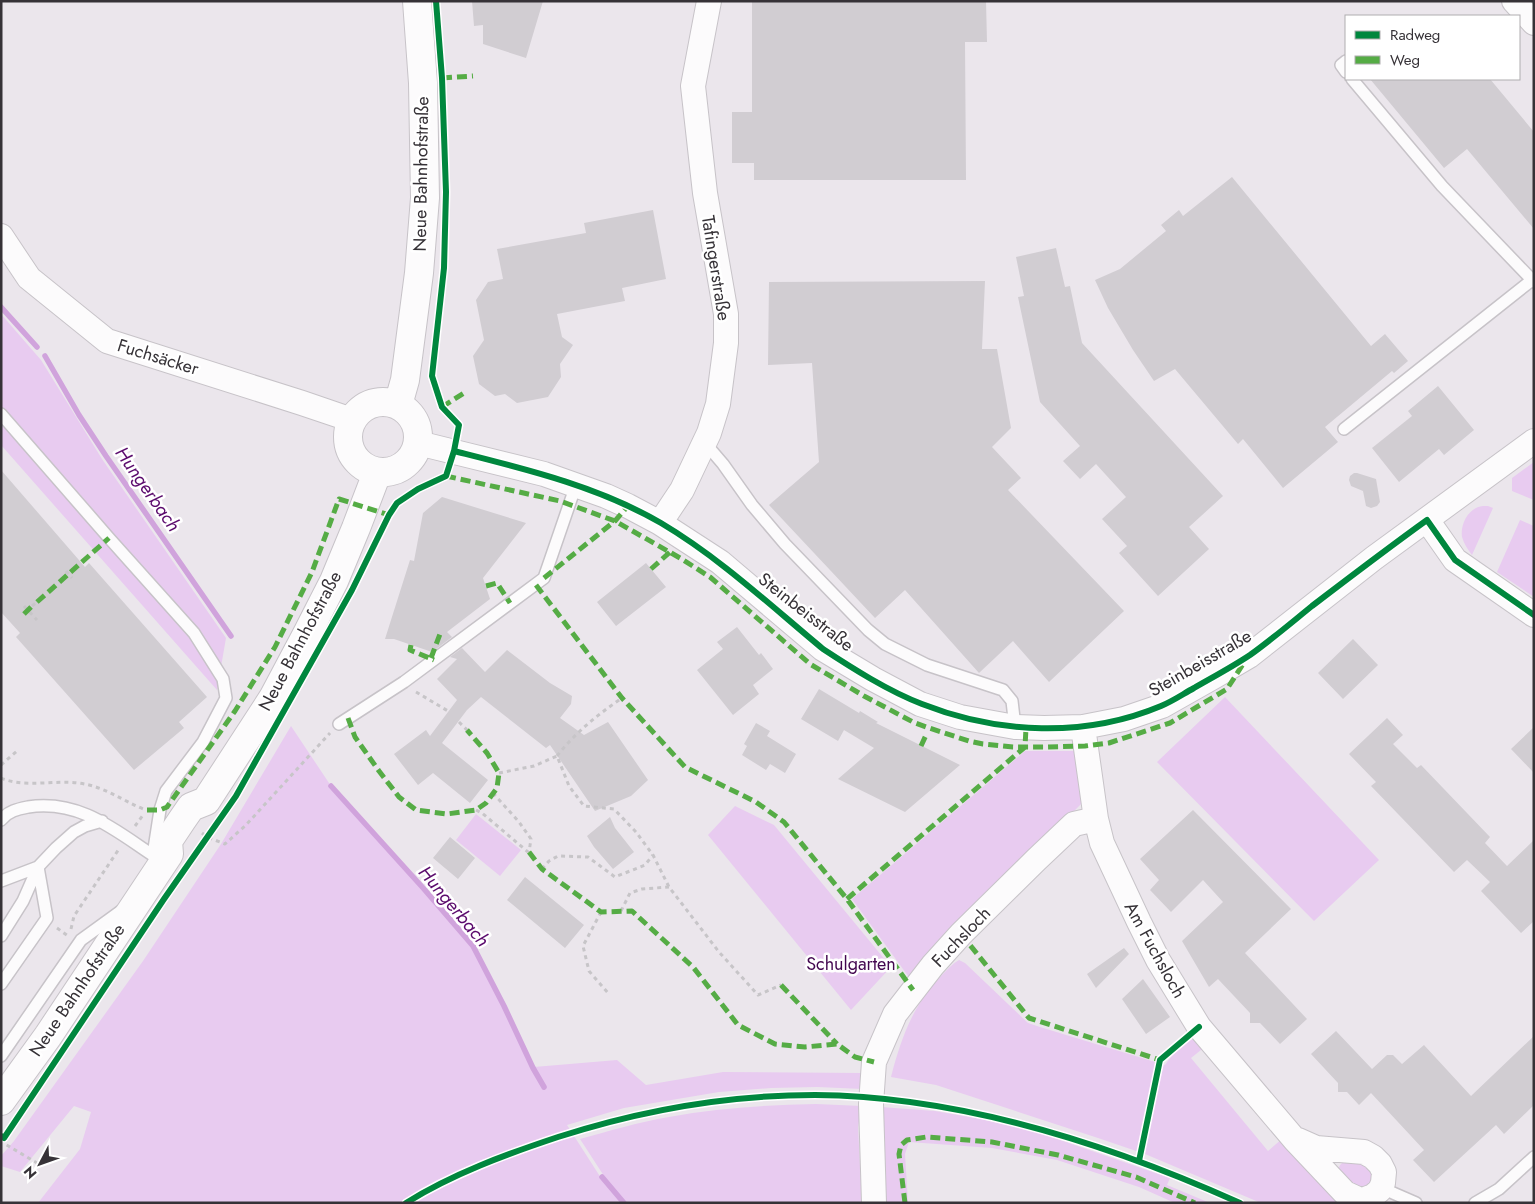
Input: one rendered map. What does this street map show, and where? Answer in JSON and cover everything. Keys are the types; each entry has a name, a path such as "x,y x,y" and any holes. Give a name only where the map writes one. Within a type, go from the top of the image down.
{"main road":[{"name":"Neue Bahnhofstraße","path":"398,405 405,380 419,273 425,198 423,83 417,1"},
{"path":"386,402 398,405 408,412 415,421 418,443 413,456 404,467 391,472 377,472 364,468 354,458 348,446 348,433 352,420 360,410 372,403 386,402"},
{"name":"Neue Bahnhofstraße","path":"1,1101 48,1036 140,897 162,857 180,852 207,814 206,801 273,698 334,581 377,472"}],"street":[{"name":"Tafingerstraße","path":"660,523 682,490 705,442 718,404 726,343 726,314 705,194 693,86 709,1"},
{"path":"1514,1 1534,23"},
{"name":"Fuchsäcker","path":"1,236 29,278 107,342 352,420"},
{"name":"Steinbeisstraße","path":"418,443 544,474 628,506 660,523 720,562 823,648 908,698 960,717 1015,727 1044,728 1083,727 1124,719 1162,706 1248,656 1374,558 1534,441"},
{"path":"1427,520 1456,560 1534,614"},
{"name":"Am Fuchsloch","path":"1083,727 1096,819 1102,843 1158,960 1199,1027 1295,1140 1345,1194 1363,1200 1377,1193 1382,1187"},
{"name":"Fuchsloch","path":"874,1203 871,1097 874,1062 895,1014 933,965 967,928 1074,824 1096,819"},
{"path":"1295,1140 1316,1148 1369,1154 1380,1164 1384,1172 1382,1187"}],"lane":[{"path":"1344,429 1533,281 1442,186 1353,80"},
{"path":"1,414 194,633 223,679 226,698 202,742 166,791 160,810 162,857"},
{"path":"705,442 752,505 785,544 868,630 885,644 926,665 1003,690 1012,701 1015,727"},
{"path":"339,724 404,682 544,578 576,485"},
{"path":"1,820 6,814 19,809 44,806 79,812 102,821 162,857"},
{"path":"1,936 23,901 38,867 74,832 85,826 102,821"},
{"path":"1,882 38,867"},
{"path":"1,984 47,918 38,867"},
{"path":"1,1056 81,940 140,897"},
{"path":"1475,1203 1499,1189 1534,1157"},
{"path":"1382,1187 1392,1194 1416,1203"}],"path":[{"path":"66,571 72,578"},
{"path":"32,606 37,602"},
{"path":"24,606 37,620"},
{"path":"404,682 408,688 448,711"},
{"path":"499,773 534,766 557,756 570,740 600,713 622,698"},
{"path":"459,722 467,730"},
{"path":"207,837 226,844 246,825 339,724"},
{"path":"1,765 17,751"},
{"path":"557,756 569,786 584,806 614,809 636,832 653,855 669,887 719,952 758,996 781,986"},
{"path":"1,778 20,783 61,782 95,786 112,792 147,810"},
{"path":"476,810 529,852 531,839 494,793"},
{"path":"542,869 548,861 558,856 588,857 615,877 644,865 653,855"},
{"path":"92,888 110,862"},
{"path":"622,911 630,893 642,889 669,887"},
{"path":"600,912 583,946 589,971 608,993"},
{"path":"4,1138 5,1144 38,1163"}],"green space":[{"path":"1,314 41,360 102,459 226,638 217,690 1,445"},
{"path":"1534,462 1534,500 1512,491 1512,478"},
{"path":"1483,506 1493,508 1472,555 1463,540 1462,527 1466,517 1474,509"},
{"path":"1520,520 1534,526 1534,597 1497,572"},
{"path":"1225,697 1379,860 1314,921 1157,762"},
{"path":"291,726 331,786 474,946 534,1067 617,1060 646,1085 723,1072 862,1073 863,1089 817,1087 719,1092 624,1108 567,1125 601,1178 622,1203 38,1203 80,1149 91,1112 74,1106 20,1172 1,1166 1,1156 14,1141 143,961 221,844"},
{"path":"1025,751 1074,751 1083,802 958,929 911,980 852,899"},
{"name":"Schulgarten","path":"735,806 774,825 891,967 851,1010 708,835"},
{"path":"476,814 521,850 500,876 456,840"},
{"path":"959,960 965,963 1028,1023 1040,1027 1165,1065 1183,1045 1197,1038 1206,1046 1191,1058 1268,1151 1283,1138 1342,1203 1261,1203 1145,1154 936,1085 891,1077 899,1049 916,1010 931,987"},
{"path":"816,1104 862,1106 858,1127 862,1203 626,1203 604,1176 580,1139 647,1121 706,1111 742,1107"},
{"path":"881,1107 935,1111 1037,1132 1170,1178 1167,1185 1210,1203 1175,1203 1139,1187 1057,1160 992,1148 909,1142 905,1154 908,1203 882,1203"},
{"path":"1360,1160 1372,1169 1373,1180 1367,1187 1357,1189 1338,1171 1343,1163"}],"building":[{"path":"472,1 543,1 526,58 483,44 483,25 474,26"},
{"path":"752,1 986,1 987,42 965,42 966,180 754,180 754,163 732,163 732,112 752,112"},
{"path":"1371,80 1491,80 1534,132 1534,229 1467,149 1444,168"},
{"path":"1232,177 1371,346 1385,334 1408,361 1394,373 1392,371 1325,427 1338,442 1283,488 1243,439 1238,444 1175,369 1154,381 1108,308 1095,280 1120,269 1166,231 1161,225 1179,210 1183,216"},
{"path":"653,210 666,279 622,288 625,301 557,314 562,337 573,345 560,364 561,377 548,397 517,403 505,394 495,396 479,384 473,356 484,340 476,300 488,282 503,279 497,249 586,233 584,223"},
{"path":"1056,248 1065,287 1070,286 1082,343 1223,496 1189,527 1209,549 1158,596 1119,553 1127,546 1102,519 1126,497 1096,464 1080,479 1063,461 1080,446 1040,402 1018,297 1024,296 1016,257"},
{"path":"985,281 982,349 997,349 1011,428 992,447 1021,478 1008,490 1124,611 1049,682 1013,641 979,673 905,590 875,618 769,505 819,462 812,363 768,365 769,282"},
{"path":"1438,386 1474,430 1444,455 1439,449 1399,482 1372,448 1412,416 1408,411"},
{"path":"1,470 85,567 89,563 207,697 179,722 184,728 134,770 16,637 20,633 1,612"},
{"path":"1354,473 1376,479 1380,502 1377,506 1371,508 1366,506 1363,491 1351,486 1349,480 1350,476"},
{"path":"442,497 526,523 483,578 490,599 447,632 452,637 432,652 394,639 385,639 410,560 414,561 423,513"},
{"path":"646,563 666,587 616,626 597,602"},
{"path":"737,627 759,655 761,653 773,669 753,685 759,694 733,715 697,670 723,649 717,642"},
{"path":"1353,639 1378,665 1343,699 1318,673"},
{"path":"462,648 485,672 507,650 550,683 572,696 571,704 560,718 584,735 608,722 648,780 631,796 595,811 550,745 546,748 481,697 467,710 442,743 488,780 470,803 433,773 418,785 394,754 426,730 430,736 457,700 437,679 457,659 450,657"},
{"path":"819,689 878,722 876,723 960,765 905,812 838,779 874,748 844,730 838,741 801,719"},
{"path":"1387,718 1403,735 1393,744 1417,768 1421,765 1490,837 1485,843 1507,866 1534,840 1534,921 1521,933 1481,891 1490,882 1467,860 1454,872 1371,786 1376,782 1349,754"},
{"path":"756,723 770,731 767,736 796,754 785,773 770,764 766,770 742,755 747,746 744,744"},
{"path":"1534,727 1534,773 1511,749"},
{"path":"1193,810 1291,909 1245,953 1307,1019 1280,1044 1260,1023 1250,1023 1250,1013 1218,979 1209,987 1182,941 1223,902 1203,880 1171,912 1150,890 1159,880 1140,859"},
{"path":"610,817 615,828 634,852 613,869 587,836"},
{"path":"450,837 475,858 458,879 433,858"},
{"path":"525,877 584,925 565,948 507,900"},
{"path":"1124,948 1129,954 1096,988 1087,974"},
{"path":"1143,979 1170,1017 1146,1034 1122,999"},
{"path":"1336,1031 1372,1069 1387,1055 1393,1055 1402,1064 1424,1045 1471,1096 1534,1036 1534,1105 1504,1134 1496,1125 1434,1182 1413,1160 1424,1150 1371,1093 1359,1105 1347,1092 1338,1092 1338,1083 1311,1054"}],"waterway":[{"name":"Hungerbach","path":"1,307 37,347"},
{"name":"Hungerbach","path":"45,356 79,415 106,456 231,636"},
{"name":"Hungerbach","path":"331,786 473,946 544,1087"},
{"name":"Hungerbach","path":"602,1177 624,1203"}],"marked path":[{"path":"442,78 473,76"},
{"path":"442,407 467,391"},
{"path":"446,476 560,501 615,521 710,577 810,664 913,722 969,741 1013,747 1085,746 1109,743 1170,723 1227,689 1245,661"},
{"path":"147,810 160,810 167,807 235,711 275,647 312,572 339,499 389,515"},
{"path":"544,578 615,521 628,506"},
{"path":"37,602 109,538"},
{"path":"651,569 670,552"},
{"path":"486,586 497,583 510,603"},
{"path":"536,585 622,698 685,767 756,802 784,822 847,899 913,990"},
{"path":"24,614 32,606"},
{"path":"431,658 440,634"},
{"path":"411,645 410,650 434,660"},
{"path":"348,718 355,737 399,797 416,810 447,814 476,810 486,803 497,788 499,773 487,753 467,730"},
{"path":"847,899 1025,747 1026,728"},
{"path":"921,746 927,733"},
{"path":"529,852 542,869 601,912 632,911 693,967 738,1025 775,1044 805,1047 837,1044 855,1057 874,1062"},
{"path":"961,934 1029,1018 1160,1060"},
{"path":"781,985 837,1044"},
{"path":"905,1203 899,1154 901,1145 907,1140 926,1137 992,1142 1058,1155 1136,1177 1195,1203"}],"cycle path":[{"path":"1,1136 4,1138 164,899 236,796 352,590 389,515 397,503 418,489 446,476 454,451 459,425 442,407 432,376 444,268 446,192 442,78 436,1"},
{"path":"454,451 560,480 637,510 704,551 823,649 871,679 909,699 951,714 1011,726 1042,728 1102,723 1132,716 1165,704 1250,655 1326,595 1427,520 1455,560 1534,615"},
{"path":"1139,1161 1160,1060 1199,1027"},
{"path":"406,1203 461,1174 500,1158 590,1127 653,1112 718,1101 815,1095 925,1104 1033,1127 1139,1161 1240,1203"}]}
